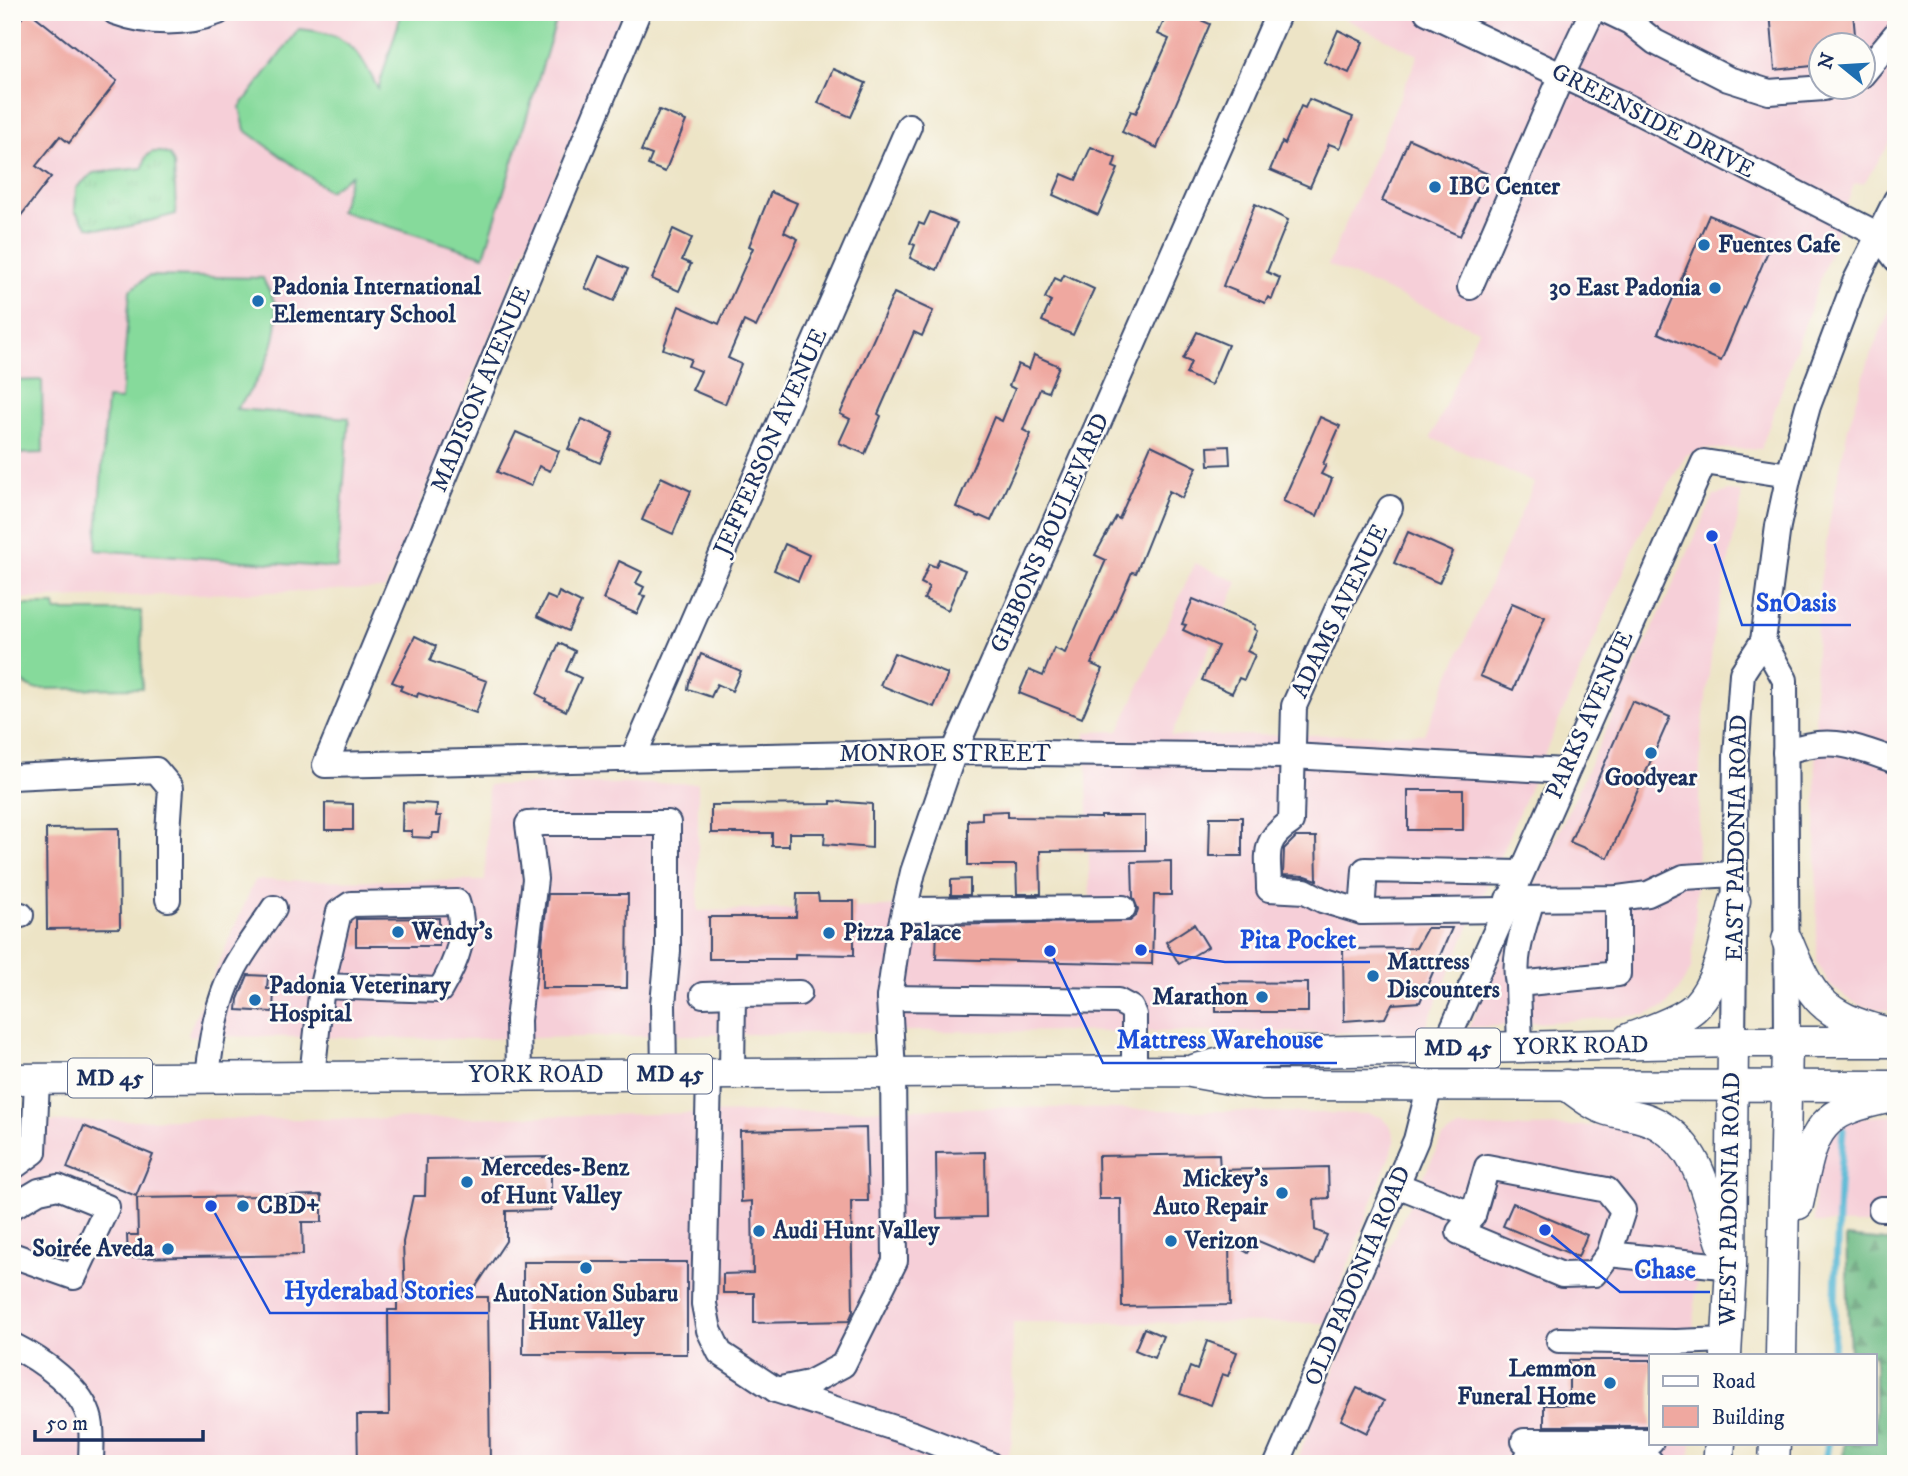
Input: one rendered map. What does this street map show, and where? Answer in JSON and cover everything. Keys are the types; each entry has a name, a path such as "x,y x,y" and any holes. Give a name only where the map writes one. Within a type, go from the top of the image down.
{"main road":[{"path":"1613,1045 1678,1017 1697,1005 1717,968 1735,888"},
{"path":"1787,940 1799,971 1827,1008 1851,1023 1896,1035"},
{"name":"YORK ROAD","path":"1185,1071 1262,1053 1733,1042 1896,1042"},
{"name":"WEST PADONIA ROAD","path":"1726,1347 1731,1266 1733,1042"},
{"path":"1781,1354 1787,1042"},
{"name":"YORK ROAD","path":"25,1079 1185,1071 1263,1085 1896,1086"},
{"path":"1565,1085 1605,1110 1635,1115 1660,1125 1682,1144 1696,1163 1707,1188 1713,1219 1731,1266"},
{"path":"1784,1262 1808,1156 1816,1136 1827,1121 1841,1111 1861,1103 1896,1097"},
{"path":"1718,1464 1720,1444"},
{"path":"1774,1464 1775,1444"}],"street":[{"path":"115,12 130,18 166,22 193,20 218,12"},
{"name":"MADISON AVENUE","path":"325,765 638,12"},
{"name":"GIBBONS BOULEVARD","path":"776,1390 809,1383 843,1365 895,1261 893,1073 889,998 913,872 954,752 1279,12"},
{"name":"GREENSIDE DRIVE","path":"1427,12 1887,234"},
{"path":"1470,287 1592,12"},
{"path":"1609,12 1630,22 1655,42 1728,79 1769,92 1806,89"},
{"path":"1876,59 1896,34"},
{"name":"JEFFERSON AVENUE","path":"633,758 909,126"},
{"name":"EAST PADONIA ROAD","path":"1733,1042 1736,756 1742,674 1763,641 1769,582 1789,475 1808,406 1835,330 1887,234 1896,200"},
{"path":"1887,234 1896,259"},
{"name":"PARKS AVENUE","path":"1444,1048 1518,905 1520,873 1704,462 1789,475"},
{"name":"ADAMS AVENUE","path":"1362,912 1322,900 1305,891 1269,889 1269,840 1276,831 1291,822 1294,706 1342,599 1390,509"},
{"name":"EAST PADONIA ROAD","path":"1763,641 1785,680 1787,1042"},
{"path":"1785,752 1810,743 1830,742 1852,745 1896,761"},
{"name":"MONROE STREET","path":"325,765 954,752 1291,756 1565,771"},
{"path":"12,777 156,770 171,788 168,900"},
{"path":"519,1075 518,1020 535,878 528,824 668,823 668,951 663,1004 664,1074"},
{"path":"1520,873 1365,870 1362,912 1518,905 1617,905 1685,877 1735,888"},
{"path":"312,1076 322,986 339,912 351,904 457,902 462,919 460,940 455,965 440,990 322,986"},
{"path":"1518,905 1515,973 1518,984 1520,1047"},
{"path":"1518,984 1618,974 1617,905"},
{"path":"207,1077 218,1009 235,968 274,908"},
{"path":"905,910 1123,908"},
{"path":"703,995 800,993"},
{"path":"733,994 721,1074 704,1304 709,1330 720,1353 776,1390 913,1434 989,1464"},
{"path":"889,998 1118,1001 1131,1008 1134,1015 1134,1072"},
{"path":"12,1167 34,1152 25,1079"},
{"name":"OLD PADONIA ROAD","path":"1277,1464 1416,1140 1430,1085"},
{"path":"1487,1167 1607,1190 1623,1210 1609,1254 1594,1274 1562,1275 1459,1232 1473,1214 1487,1167"},
{"path":"1397,1185 1473,1214"},
{"path":"12,1207 40,1191 58,1187 107,1206 74,1277 12,1255"},
{"path":"1609,1254 1731,1266"},
{"path":"1559,1340 1676,1348 1726,1347"},
{"path":"12,1345 59,1375 75,1393 89,1416 92,1436 91,1464"},
{"path":"1524,1447 1649,1441"},
{"path":"1524,1447 1543,1462 1650,1461 1653,1464"}],"shaded area":[{"name":"Padonia International Elementary School","path":"12,12 623,12 385,589 12,599"},
{"path":"1331,12 1896,12 1896,134 1864,183 1854,184 1761,449 1705,449 1686,455 1642,530 1423,1033 921,1031 470,1039 187,1036 255,880 485,881 488,785 698,783 698,911 886,907 920,902 1090,905 1086,732 1119,731 1195,563 1238,582 1171,736 1424,734 1534,483 1431,438 1478,330 1328,265 1418,55"},
{"path":"1896,296 1896,1012 1861,1006 1845,997 1829,984 1817,962 1815,680 1818,595 1848,428 1871,353"},
{"path":"1728,491 1741,492 1741,504 1715,625 1701,739 1695,934 1691,969 1665,1007 1646,1015 1468,1028 1714,496"},
{"path":"1011,1107 1369,1114 1382,1117 1391,1127 1395,1142 1326,1323 1013,1322 1012,1442 1005,1464 974,1464 948,1455 943,1464 12,1464 12,1123"},
{"path":"1896,1115 1896,1225 1814,1223 1814,1159 1822,1138 1854,1118"},
{"path":"1629,1125 1657,1143 1679,1165 1703,1241 1695,1296 1694,1354 1649,1354 1649,1444 1692,1444 1690,1464 1295,1464 1338,1360 1397,1230 1443,1137 1459,1128"}],"green space":[{"path":"402,12 559,12 484,256 340,211 351,175 329,191 245,130 240,107 299,29 329,35 349,45 364,63 378,89"},
{"path":"152,152 170,155 174,164 176,214 119,229 88,227 75,211 76,188 93,173 143,168 146,157"},
{"path":"149,276 263,278 275,303 276,331 260,374 236,409 349,418 337,568 96,550 107,399 121,400 130,290"},
{"path":"42,380 43,453 12,454 12,381"},
{"path":"12,605 55,605 56,611 141,611 142,688 34,689 12,677"},
{"path":"1846,1237 1896,1242 1896,1464 1843,1464 1844,1444 1876,1444 1876,1354 1850,1354"}],"building":[{"path":"27,12 117,81 69,143 60,136 36,166 51,177 12,227 12,14 20,20"},
{"path":"1168,12 1199,12 1196,18 1210,24 1157,148 1122,132 1131,111 1136,113 1169,39 1158,34"},
{"path":"1770,12 1853,12 1855,32 1806,32 1806,67 1775,70"},
{"path":"1338,30 1363,42 1349,73 1324,62"},
{"path":"833,69 866,83 851,117 818,103"},
{"path":"1309,99 1353,117 1340,148 1329,144 1310,187 1270,170 1282,142 1285,144 1301,106 1305,108"},
{"path":"659,110 686,121 665,172 648,165 652,155 641,151"},
{"name":"IBC Center","path":"1409,139 1488,174 1460,236 1382,201"},
{"path":"1091,147 1116,158 1113,167 1118,169 1098,215 1053,195 1062,174 1076,180"},
{"path":"771,192 797,203 784,232 798,239 756,327 744,321 728,358 741,364 725,404 692,390 701,371 688,366 691,359 663,349 679,306 719,324 753,248 749,246"},
{"path":"1255,204 1288,220 1267,272 1280,278 1272,299 1268,297 1265,303 1223,286"},
{"path":"930,212 957,223 937,270 910,258 915,245 910,243 919,223 924,225"},
{"name":"30 East Padonia","path":"1709,215 1772,242 1721,361 1658,333"},
{"path":"673,229 692,238 682,260 691,264 679,291 652,279"},
{"path":"599,256 628,269 614,301 585,288"},
{"path":"1064,275 1094,289 1073,335 1042,321 1051,301 1045,298 1055,278 1061,281"},
{"path":"894,293 933,311 922,336 914,332 878,414 881,416 865,454 839,443 850,419 840,414"},
{"path":"1197,332 1228,345 1211,385 1186,374 1191,362 1183,359"},
{"path":"1034,355 1059,366 1048,392 1040,389 1023,430 1031,434 991,521 956,507 994,417 1002,421 1015,389 1009,386 1018,364 1029,369"},
{"path":"1320,417 1340,426 1323,464 1326,465 1321,474 1332,479 1317,516 1283,501"},
{"path":"582,419 613,433 600,463 568,449"},
{"path":"516,432 559,451 550,471 539,466 531,486 497,472"},
{"path":"1151,445 1197,467 1182,498 1169,491 1136,573 1132,572 1091,664 1103,669 1082,718 1019,693 1029,670 1043,676 1054,648 1065,653 1106,560 1095,555 1116,517 1119,519"},
{"path":"1229,446 1230,464 1209,465 1208,447"},
{"path":"661,477 691,491 673,534 642,520"},
{"path":"1408,532 1453,552 1439,583 1394,563"},
{"path":"785,544 809,555 798,581 774,570"},
{"path":"939,559 965,570 948,610 924,599 929,587 921,583 929,564 936,567"},
{"path":"619,561 642,572 636,583 644,587 640,595 645,596 637,614 603,599"},
{"path":"559,592 581,603 568,631 537,616 547,596 556,600"},
{"path":"1193,599 1255,625 1254,629 1257,631 1247,651 1255,655 1244,680 1239,678 1232,693 1202,680 1218,646 1183,630 1186,625 1182,624"},
{"path":"1512,603 1545,617 1513,690 1480,676"},
{"path":"415,636 436,646 430,661 487,681 476,713 418,693 417,697 400,690 402,686 392,682"},
{"path":"559,643 575,651 566,671 581,678 566,711 537,694"},
{"path":"894,653 948,674 934,707 880,685"},
{"path":"701,654 741,671 732,691 717,684 711,697 688,689"},
{"path":"1632,701 1670,717 1608,858 1570,842"},
{"path":"1408,790 1463,790 1463,830 1408,830"},
{"path":"831,801 872,804 872,848 824,844 825,833 789,833 789,846 772,846 772,833 711,833 711,805 831,804"},
{"path":"403,802 437,804 436,816 441,816 439,833 433,833 432,838 412,837 412,831 402,831"},
{"path":"325,803 353,804 353,830 325,830"},
{"path":"1008,811 1008,817 1145,816 1145,850 1040,851 1041,894 1017,894 1016,865 968,865 968,820 982,819 982,812"},
{"path":"1210,817 1242,817 1242,856 1209,856"},
{"path":"119,828 120,928 47,929 46,829"},
{"path":"1296,837 1316,837 1317,880 1306,876 1283,875 1284,849"},
{"path":"1171,861 1171,895 1154,895 1152,964 936,959 937,925 1130,921 1136,916 1138,909 1133,897 1132,862"},
{"path":"970,879 970,895 951,895 951,880"},
{"path":"548,894 628,894 627,988 542,988 542,943"},
{"path":"797,894 818,894 819,901 854,901 854,955 795,954 795,959 709,959 709,917 796,917"},
{"name":"Wendy's","path":"439,918 439,946 356,946 356,919"},
{"path":"1194,924 1208,947 1179,964 1166,942"},
{"name":"Mattress Discounters","path":"1427,928 1452,928 1420,1002 1392,1004 1385,1018 1344,1021 1343,949 1416,948"},
{"name":"Padonia Veterinary Hospital","path":"248,975 268,976 267,989 274,989 273,1012 237,1010 238,999"},
{"name":"Marathon","path":"1216,982 1308,983 1308,1012 1216,1012"},
{"path":"84,1126 153,1155 136,1196 67,1168"},
{"path":"866,1128 868,1201 851,1201 853,1311 849,1321 754,1323 754,1293 723,1293 723,1274 753,1273 752,1201 741,1202 740,1131"},
{"path":"985,1152 986,1217 937,1218 936,1153"},
{"name":"Verizon","path":"1219,1154 1220,1170 1328,1167 1329,1198 1314,1199 1315,1230 1327,1235 1315,1265 1256,1240 1248,1253 1229,1242 1230,1305 1122,1307 1121,1199 1099,1199 1098,1156"},
{"path":"551,1157 551,1210 506,1211 506,1241 469,1297 488,1297 490,1464 358,1464 357,1415 389,1415 388,1310 397,1310 397,1298 405,1298 403,1242 413,1196 425,1196 426,1159"},
{"path":"322,1195 322,1222 302,1222 303,1255 128,1258 127,1235 138,1235 137,1198"},
{"path":"1513,1203 1587,1235 1578,1257 1503,1226"},
{"path":"523,1262 687,1262 687,1354 523,1354"},
{"path":"1144,1328 1163,1336 1154,1358 1135,1350"},
{"path":"1207,1341 1237,1352 1228,1376 1222,1374 1211,1405 1180,1394 1190,1367 1197,1370"},
{"name":"Lemmon Funeral Home","path":"1569,1360 1649,1360 1649,1426 1544,1426 1544,1405 1569,1405"},
{"path":"1357,1388 1384,1401 1367,1433 1341,1420"}],"waterway":[{"path":"1833,1354 1843,1130"},
{"path":"1825,1464 1828,1444"}],"place":[{"name":"IBC Center","path":"1435,187"},
{"name":"Fuentes Cafe","path":"1704,245"},
{"name":"30 East Padonia","path":"1715,288"},
{"name":"Padonia International Elementary School","path":"258,301"},
{"name":"SnOasis","path":"1712,536"},
{"name":"Goodyear","path":"1651,753"},
{"name":"Wendy's","path":"398,932"},
{"name":"Pizza Palace","path":"829,933"},
{"name":"Pita Pocket","path":"1141,950"},
{"name":"Mattress Warehouse","path":"1050,951"},
{"name":"Mattress Discounters","path":"1373,976"},
{"name":"Marathon","path":"1262,997"},
{"name":"Padonia Veterinary Hospital","path":"255,1000"},
{"name":"Mercedes-Benz of Hunt Valley","path":"467,1182"},
{"name":"Mickey’s Auto Repair","path":"1282,1193"},
{"name":"Hyderabad Stories","path":"211,1206"},
{"name":"CBD+","path":"243,1206"},
{"name":"Chase","path":"1545,1230"},
{"name":"Audi Hunt Valley","path":"759,1231"},
{"name":"Verizon","path":"1171,1241"},
{"name":"Soirée Aveda","path":"168,1249"},
{"name":"AutoNation Subaru Hunt Valley","path":"586,1268"},
{"name":"Lemmon Funeral Home","path":"1610,1383"}]}
